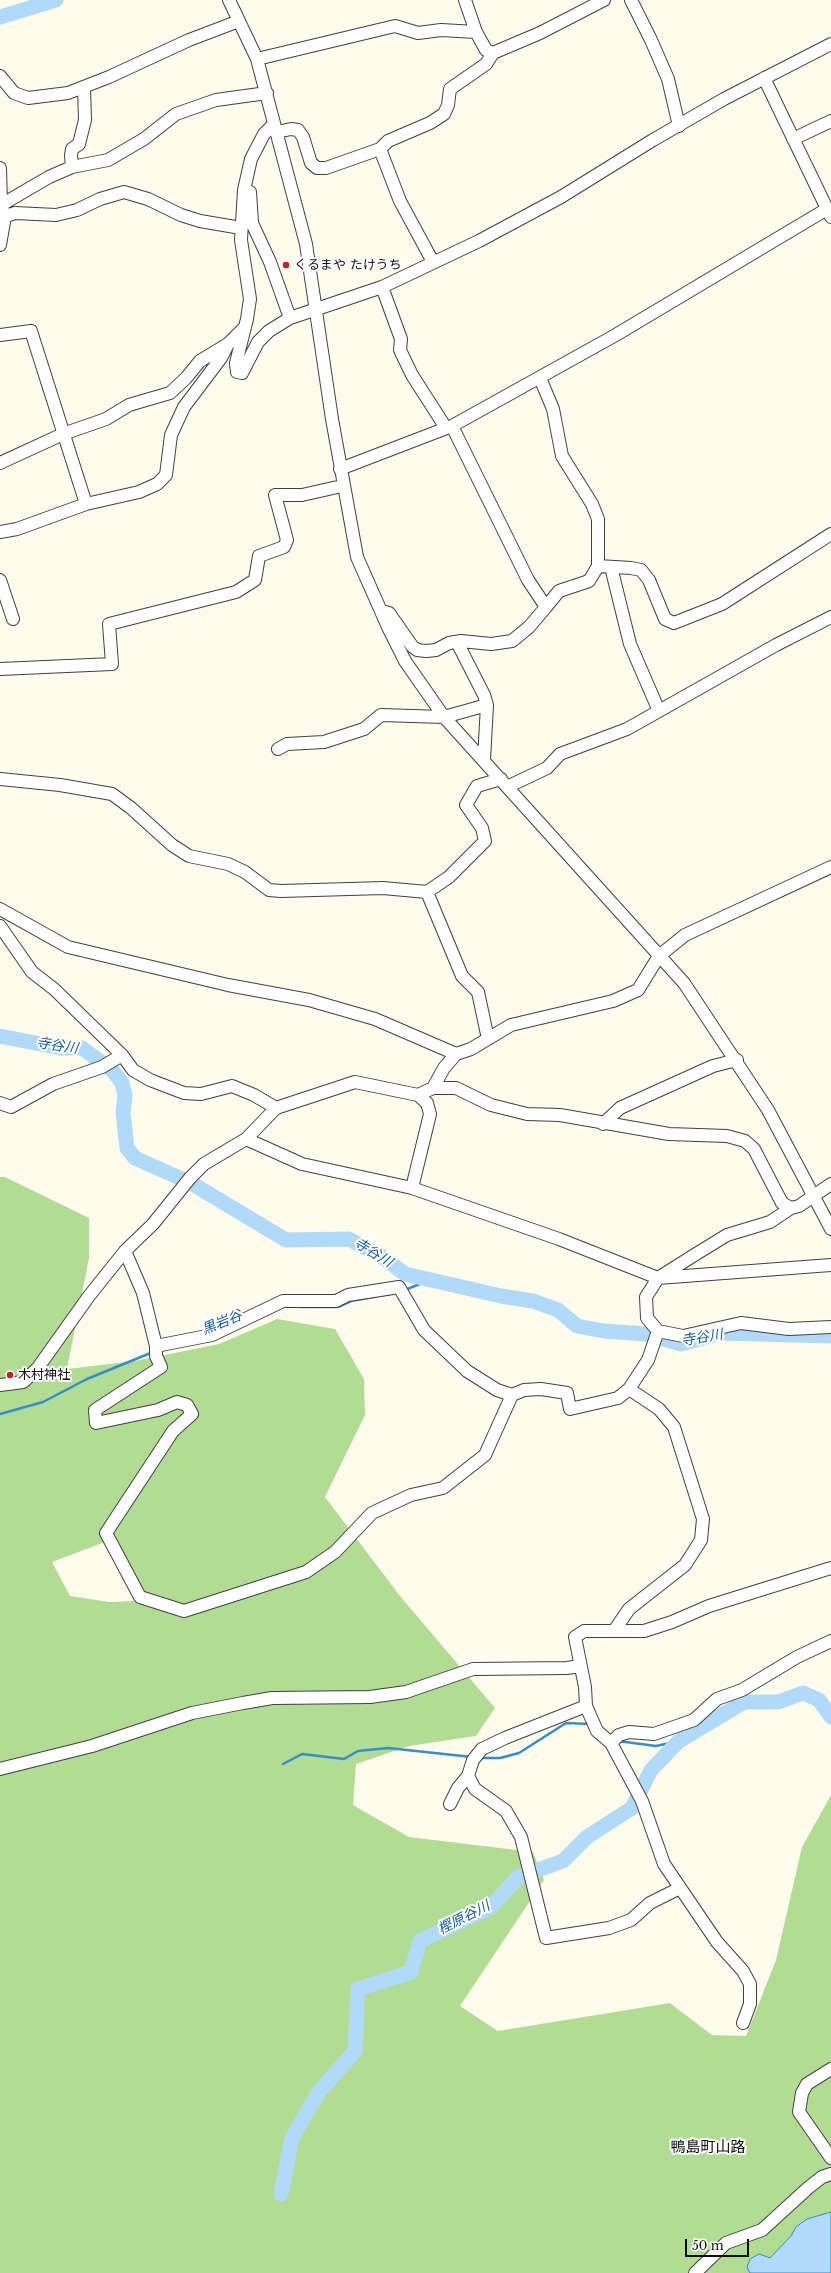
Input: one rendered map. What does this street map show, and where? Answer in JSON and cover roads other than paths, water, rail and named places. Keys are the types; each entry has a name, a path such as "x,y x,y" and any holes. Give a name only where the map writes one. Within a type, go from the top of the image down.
{"street":[{"path":"229,0 257,59 306,244 317,308 342,486 357,557 380,610 405,661 444,717 684,982 737,1060 768,1110 831,1229"},
{"path":"465,0 476,32 486,50 493,53"},
{"path":"604,0 534,36 493,53 486,64 450,89 448,105 444,114 430,123 388,141 380,149 326,168 317,168 310,163 303,137 298,130 275,128 264,134 251,159 247,176 242,221 250,299 236,363 237,372 242,373 258,342 269,331 290,318 382,287 433,262 561,197 679,126 764,78 831,44"},
{"path":"631,0 668,79 679,126"},
{"path":"0,76 14,93 28,98 62,94 84,88 189,40 239,21"},
{"path":"257,59 395,26 418,33 441,30 476,32"},
{"path":"340,470 449,427 540,378 829,213 764,78"},
{"path":"72,168 72,149 80,144 85,120 84,88"},
{"path":"2,213 49,177 72,168 108,160 144,139 176,114 216,100 267,93"},
{"path":"793,139 831,121"},
{"path":"380,149 400,201 433,262"},
{"path":"0,168 2,213 0,245"},
{"path":"247,176 252,223 270,262 290,318"},
{"path":"2,213 56,215 77,210 100,199 124,192 148,199 181,215 200,221 242,221"},
{"path":"382,287 401,339 400,350 412,375 449,427 528,580 546,607"},
{"path":"0,463 63,434 106,419 129,405 170,393 186,378 200,361 228,344 245,327"},
{"path":"0,335 31,331 86,504"},
{"path":"0,532 17,529 86,504 139,492 157,484 166,476 171,435 184,407 221,358 228,344"},
{"path":"380,610 389,613 417,650 436,650 449,643 457,642 491,644 512,642 529,628 559,591 589,581 598,566 598,519 592,504 562,456 553,409 540,378"},
{"path":"0,669 112,664 109,624 221,597 236,592 255,580 259,556 284,547 287,540 275,495 302,495 342,486"},
{"path":"598,566 641,570 649,580 665,619 674,623 722,604 831,534"},
{"path":"611,567 630,644 660,711"},
{"path":"0,580 13,619"},
{"path":"0,779 60,785 112,794 131,808 172,845 189,856 228,864 244,872 269,890 281,891 383,888 427,892 449,877 485,841 482,828 466,805 476,786 505,783 547,768 560,754 627,729 776,645 831,617"},
{"path":"457,642 484,695 487,705 484,760"},
{"path":"278,749 287,744 324,742 364,729 381,715 444,717 487,705"},
{"path":"433,1088 444,1068 456,1054 471,1049 510,1025 613,1001 638,990 659,956 685,935 831,867"},
{"path":"427,892 462,976 478,992 488,1038"},
{"path":"0,909 68,947 228,985 309,1000 375,1019 456,1054"},
{"path":"0,926 32,972 54,988 122,1055 136,1072 150,1080 184,1093 201,1094 232,1086 254,1095 276,1108"},
{"path":"0,1103 11,1106 53,1084 106,1065 122,1055"},
{"path":"603,1124 620,1108 713,1066 737,1060"},
{"path":"0,1385 23,1382 37,1369 89,1296 125,1251 153,1224 188,1181 204,1164 246,1138 276,1108 355,1082 418,1095 427,1103 430,1114 412,1188"},
{"path":"418,1095 433,1088 456,1088 491,1105 527,1114 560,1115 603,1124 669,1134 727,1136 745,1141 754,1149 782,1203 791,1208"},
{"path":"246,1138 302,1164 412,1188 559,1239 658,1278 831,1264"},
{"path":"156,1350 212,1335 283,1301 336,1301 348,1295 402,1291 424,1330 462,1366 497,1390 512,1395 524,1390 541,1389 567,1393 570,1409 618,1398 629,1389 648,1360 656,1337 647,1318 646,1297 658,1278 728,1235 770,1222 791,1208 799,1206 831,1184"},
{"path":"125,1251 143,1293 161,1367 95,1410 96,1423 158,1410 177,1402 187,1405 192,1414 173,1431 106,1533 140,1597 184,1611 306,1572 335,1552 372,1513 411,1494 443,1488 486,1455 512,1395"},
{"path":"656,1337 683,1336 741,1323 789,1329 831,1327"},
{"path":"614,1631 629,1609 685,1565 701,1540 703,1519 674,1427 659,1409 629,1389"},
{"path":"743,2023 750,2004 750,1984 743,1971 717,1942 664,1864 639,1796 615,1739 595,1726 586,1706 575,1637 584,1631 644,1631 672,1622 709,1606 831,1568"},
{"path":"615,1739 629,1732 654,1734 694,1720 717,1699 742,1690 797,1657 831,1641"},
{"path":"0,1769 92,1746 192,1714 243,1703 272,1698 370,1697 399,1693 473,1669 567,1668 580,1666"},
{"path":"450,1804 458,1788 468,1776 475,1758 482,1749 505,1738 586,1706"},
{"path":"468,1776 475,1789 506,1811 521,1837 546,1938 609,1928 631,1920 650,1903 680,1888"},
{"path":"831,2069 807,2084 802,2093 799,2112 831,2158"},
{"path":"695,2273 726,2243 762,2230 813,2184 822,2177 831,2174"}],"water":[{"path":"831,2212 831,2273 750,2273 747,2267 750,2259 759,2254 770,2258 791,2236 796,2227 807,2219"}],"waterway":[{"path":"0,17 56,0"},
{"name":"寺谷川","path":"0,1036 61,1048 82,1048 113,1071 122,1083 125,1095 123,1113 127,1148 135,1158 191,1183 286,1240 349,1239 381,1256 405,1274 501,1296 533,1301 558,1310 577,1326 604,1331 646,1334 681,1344 721,1333 831,1336"},
{"name":"黒岩谷","path":"405,1290 432,1279"},
{"name":"黒岩谷","path":"299,1307 338,1307 351,1301 390,1294"},
{"name":"黒岩谷","path":"0,1414 43,1402 87,1379 153,1352"},
{"name":"樫原谷川","path":"281,2194 292,2138 318,2093 355,2051 358,1989 411,1972 420,1941 491,1907 518,1877 563,1861 587,1837 632,1808 651,1770 679,1741 744,1702 778,1702 803,1693 819,1700 831,1717"},
{"path":"481,1758 500,1758 519,1753 566,1723 590,1724"},
{"path":"618,1741 656,1746 679,1741"},
{"path":"283,1764 302,1754 344,1759 358,1751 388,1748 472,1757"}],"place":[{"name":"くるまや たけうち","path":"286,265"},
{"name":"木村神社","path":"10,1375"}],"district":[{"name":"鴨島町山路","path":"708,2148"}]}
